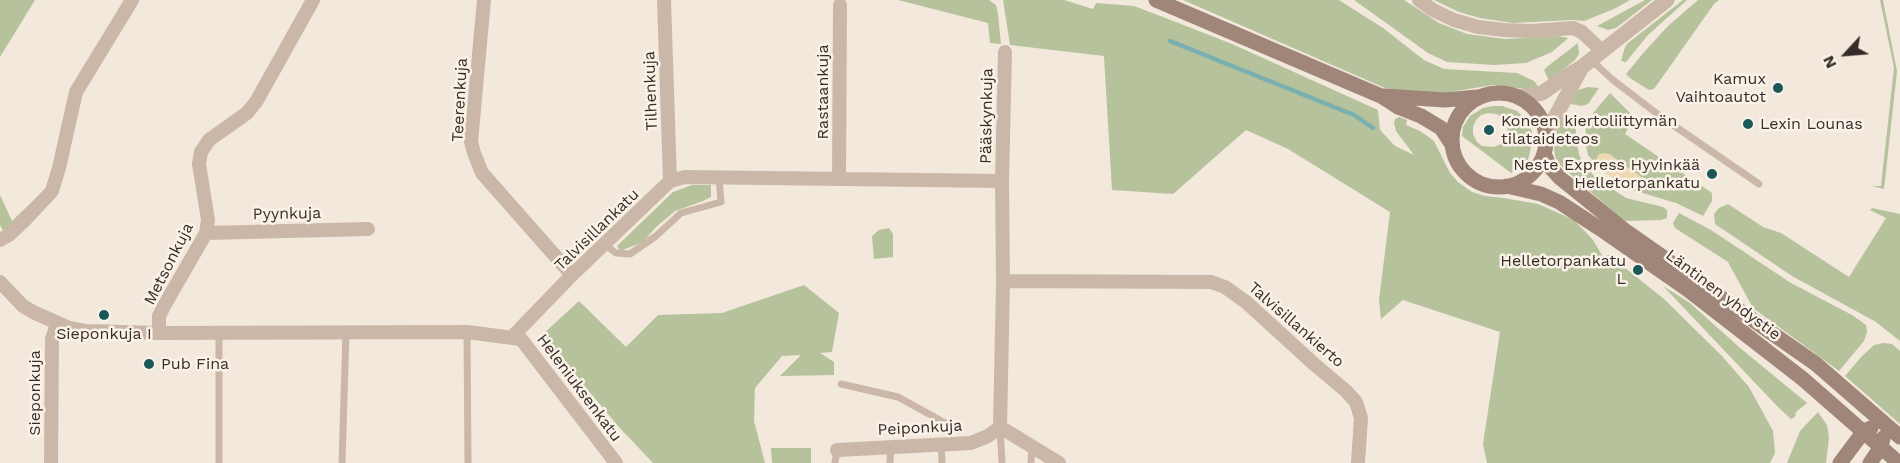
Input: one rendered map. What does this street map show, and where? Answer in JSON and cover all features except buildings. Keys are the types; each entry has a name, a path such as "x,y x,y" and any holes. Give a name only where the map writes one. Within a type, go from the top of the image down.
{"main road":[{"path":"1156,0 1381,96 1441,128 1451,142"},
{"path":"1381,96 1445,100 1493,94 1519,97 1537,112 1546,134 1544,154 1534,172 1520,182 1497,187 1486,185 1467,175 1460,166 1451,142 1452,129 1459,114 1471,101 1480,96"},
{"name":"Läntinen yhdystie","path":"1544,154 1550,167 1560,178 1627,232 1816,363 1900,437"},
{"name":"Läntinen yhdystie","path":"1508,186 1550,198 1605,232 1740,329 1803,379 1899,463"},
{"path":"1840,463 1864,431 1886,423"},
{"path":"1870,463 1881,447 1886,423"}],"street":[{"path":"0,240 24,221 52,191 76,92 132,0"},
{"name":"Metsonkuja","path":"159,333 159,316 206,233 208,220 199,164 201,152 209,140 247,113 256,102 313,0"},
{"name":"Teerenkuja","path":"484,0 471,142 474,153 482,173 572,275"},
{"name":"Tilhenkuja","path":"664,0 670,181"},
{"path":"1419,0 1454,20 1478,27 1513,31 1573,28 1582,32 1592,60"},
{"path":"1519,97 1542,93 1592,60 1667,0"},
{"name":"Rastaankuja","path":"838,179 840,5"},
{"name":"Pääskynkuja","path":"1002,181 1005,52"},
{"path":"1546,134 1592,60"},
{"path":"670,181 685,177 1002,181 1003,281 1000,427 1059,463"},
{"name":"Talvisillankatu","path":"513,336 572,275 670,181"},
{"name":"Pyynkuja","path":"206,233 368,229"},
{"name":"Talvisillankierto","path":"1003,281 1211,282 1225,287 1246,302 1356,402 1360,418 1358,463"},
{"path":"0,282 22,306 57,324 85,332 467,332 513,336"},
{"name":"Sieponkuja","path":"51,463 52,339 57,324"},
{"name":"Heleniuksenkatu","path":"513,336 521,339 616,463"},
{"name":"Peiponkuja","path":"836,456 891,446 971,443 988,436 1000,427"}],"lane":[{"path":"1592,60 1613,80 1660,116 1759,184"},
{"path":"605,245 616,253 630,254 656,236 681,213 721,202 719,178"},
{"path":"342,463 346,332"},
{"path":"467,332 468,463"},
{"path":"219,333 219,463"},
{"path":"841,384 898,397 958,430"},
{"path":"1000,427 1002,463"},
{"path":"941,444 942,463"},
{"path":"890,463 891,446"},
{"path":"1031,463 1032,446"}],"green space":[{"path":"0,0 35,0 0,57"},
{"path":"898,0 989,0 996,5 1001,44 990,43 988,23"},
{"path":"1003,0 1064,0 1093,9 1096,3 1134,6 1163,17 1232,44 1378,110 1380,130 1395,146 1414,155 1396,131 1394,123 1399,117 1407,120 1406,125 1434,141 1450,173 1472,192 1538,204 1574,220 1593,240 1603,257 1609,255 1664,299 1722,356 1749,387 1773,431 1775,453 1770,463 1487,463 1483,444 1500,332 1403,300 1381,319 1379,300 1390,212 1288,149 1246,130 1173,194 1112,190 1104,56 1010,45"},
{"path":"1183,0 1339,0 1383,28 1424,60 1444,69 1517,73 1534,81 1538,86 1525,89 1493,85 1438,94 1413,93 1385,88"},
{"path":"1354,0 1404,0 1439,23 1467,34 1505,39 1558,36 1568,38 1552,52 1526,63 1494,65 1447,62 1428,53"},
{"path":"1434,0 1630,0 1584,21 1513,23 1459,12"},
{"path":"1645,0 1652,0 1616,28 1608,30 1597,26"},
{"path":"1683,0 1687,0 1648,35 1626,62 1621,61 1628,43"},
{"path":"1698,0 1719,0 1654,89 1649,90 1630,78 1626,74 1645,51 1668,26"},
{"path":"1880,0 1883,0 1897,71 1884,189 1872,186 1881,186 1894,68"},
{"path":"1578,43 1579,54 1575,60 1549,81 1544,70"},
{"path":"1588,87 1599,88 1588,104 1582,106 1570,104 1578,90"},
{"path":"1610,93 1634,117 1625,134 1712,193 1712,201 1703,216 1676,203 1626,188 1633,190 1641,177 1609,154 1596,162 1601,170 1588,155 1585,142 1586,126"},
{"path":"1502,106 1517,111 1532,131 1528,160 1519,169 1511,173 1462,136 1463,127 1470,116 1483,108","holes":["1497,114 1504,119 1507,126 1508,132 1505,140 1494,147 1482,146 1473,134 1476,120 1481,115"]},
{"path":"1565,112 1575,125 1579,155 1597,179 1626,198 1663,207 1667,210 1667,218 1626,221 1559,164 1555,156 1553,138"},
{"path":"692,185 711,185 711,197 675,211 643,242 620,251 617,246 673,192"},
{"path":"0,195 12,221 38,196 40,199 14,224 3,231 0,225"},
{"path":"1728,204 1763,227 1781,233 1849,277 1886,218 1870,210 1872,208 1900,214 1900,341 1876,322 1792,276 1715,224 1714,214 1719,208"},
{"path":"1679,213 1711,230 1791,283 1852,315 1866,325 1867,332 1864,341 1839,371 1753,308 1728,262 1675,228 1673,223"},
{"path":"889,228 893,234 893,257 874,259 872,236 879,230"},
{"path":"804,285 839,313 832,352 820,353 834,362 834,375 780,376 801,355 782,356 755,388 754,421 765,463 653,463 618,426 542,335 579,301 626,347 658,315 722,313"},
{"path":"1663,286 1690,303 1807,403 1796,412 1795,417 1791,419 1778,407"},
{"path":"1892,344 1900,351 1900,424 1845,376 1874,345"},
{"path":"1818,412 1827,425 1829,438 1826,463 1787,463 1800,431"},
{"path":"771,448 811,448 811,463 772,463"}],"sand":[{"path":"1609,154 1641,177 1645,183 1641,188 1633,190 1626,188 1601,170 1596,162 1598,155"}],"waterway":[{"path":"1170,41 1354,115 1373,128"}],"place":[{"name":"Kamux Vaihtoautot","path":"1778,88"},
{"name":"Lexin Lounas","path":"1748,124"},
{"name":"Koneen kiertoliittymän tilataideteos","path":"1489,130"},
{"name":"Neste Express Hyvinkää Helletorpankatu","path":"1712,174"},
{"name":"Helletorpankatu L","path":"1638,270"},
{"name":"Sieponkuja I","path":"104,315"},
{"name":"Pub Fina","path":"149,364"}]}
